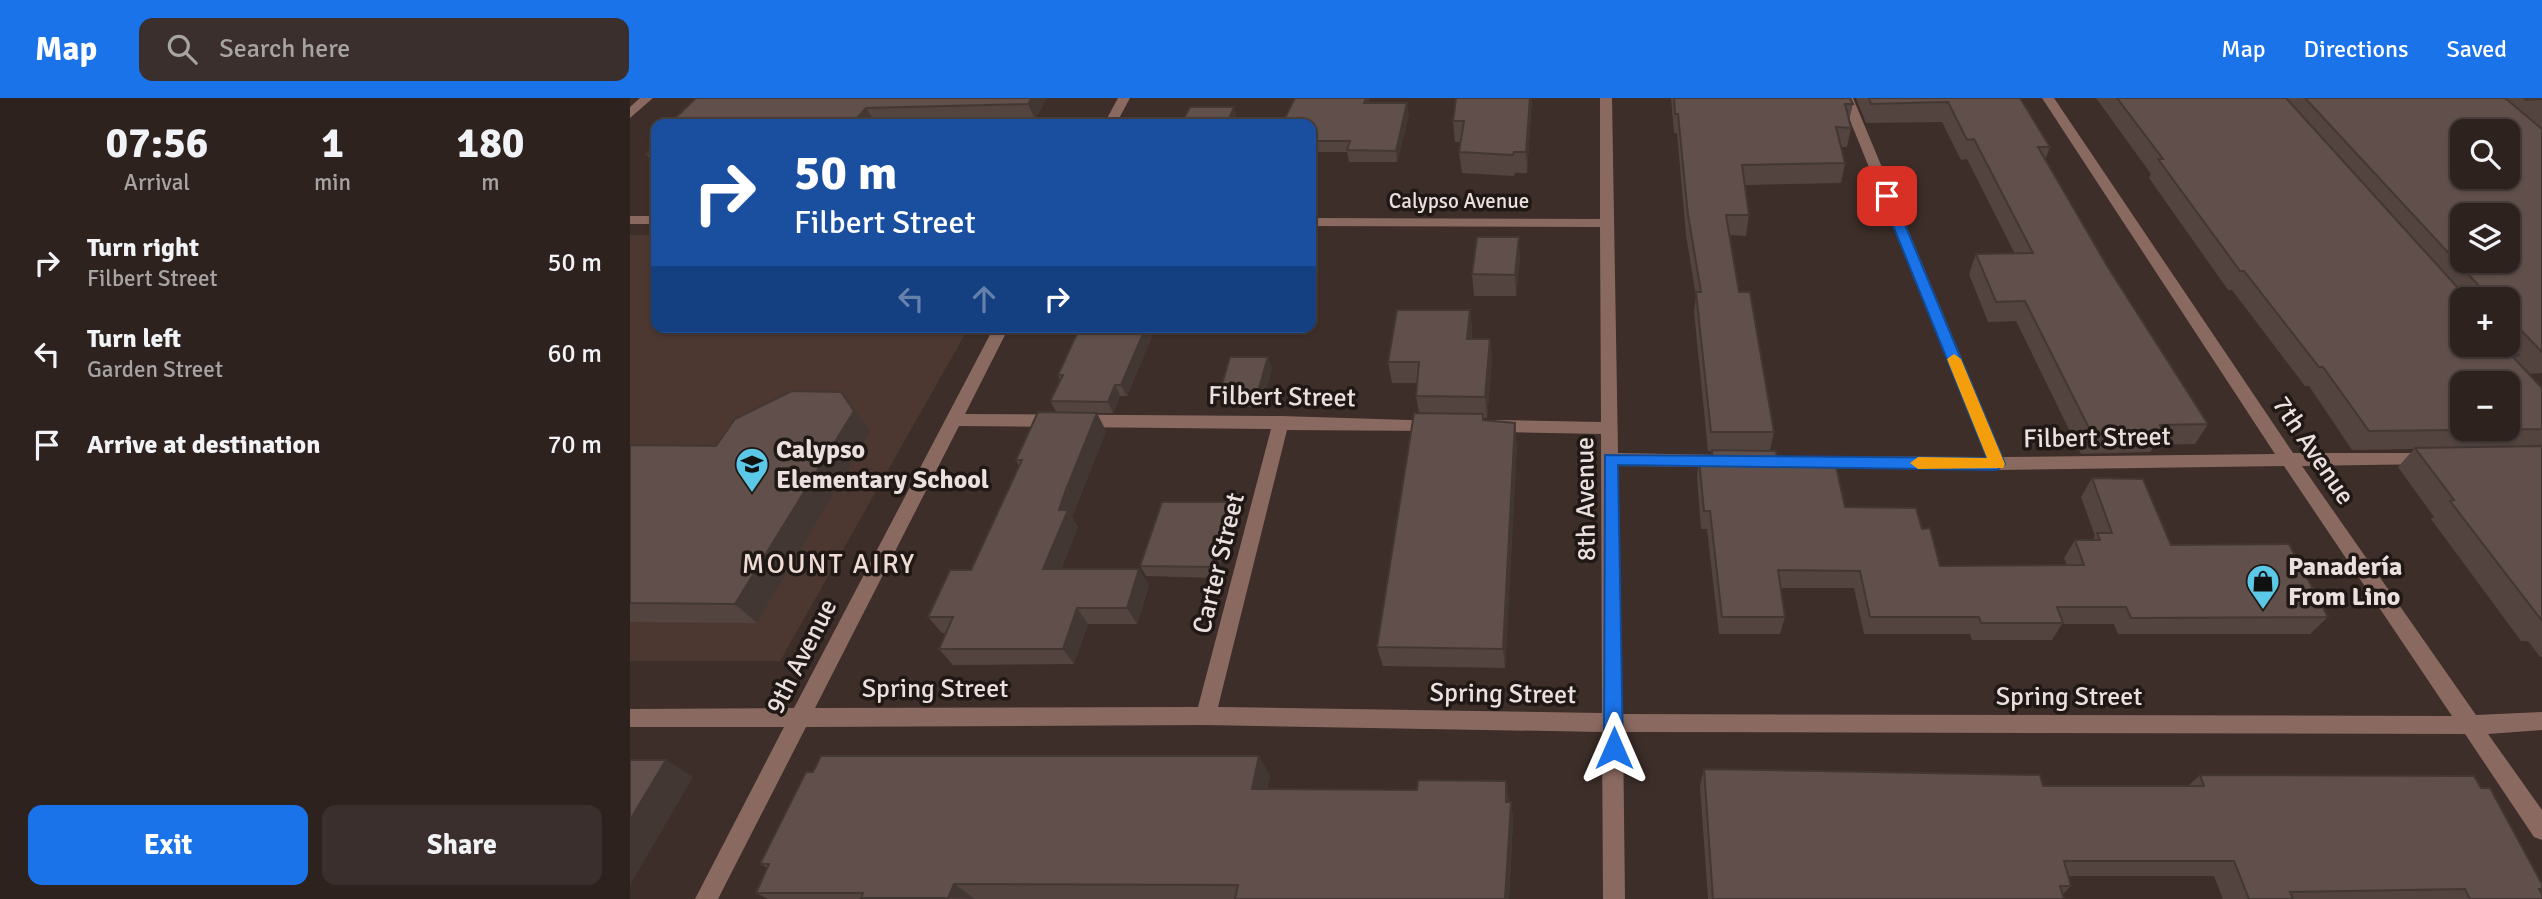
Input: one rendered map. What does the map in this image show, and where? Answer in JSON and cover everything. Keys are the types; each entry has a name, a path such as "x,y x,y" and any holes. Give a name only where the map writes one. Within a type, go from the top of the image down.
{"street":[{"path":"630,114 647,98"},
{"path":"1113,119 1124,98"},
{"name":"8th Avenue","path":"1606,98 1614,899"},
{"path":"1847,98 1997,464"},
{"name":"7th Avenue","path":"2048,98 2289,461 2474,725 2542,829"},
{"path":"630,220 651,220"},
{"name":"Calypso Avenue","path":"1316,222 1608,223"},
{"name":"9th Avenue","path":"706,899 999,333"},
{"name":"Filbert Street","path":"953,420 1610,428"},
{"name":"Carter Street","path":"1206,716 1281,422"},
{"name":"Filbert Street","path":"1790,461 1997,464 2449,458"},
{"path":"1610,459 1735,461"},
{"name":"Spring Street","path":"630,718 1206,716 1614,723 2474,725 2542,721"}],"shaded area":[{"name":"Calypso Elementary School","path":"630,235 651,235 651,333 966,333 780,661 630,661"}],"building":[{"path":"696,98 1032,98 1028,104 866,108 856,119 674,119"},
{"path":"1295,98 1366,98 1364,103 1407,103 1396,151 1347,150 1350,141 1316,141 1316,119 1284,119"},
{"path":"1456,98 1530,98 1526,152 1514,152 1513,155 1459,152 1464,121 1453,121"},
{"path":"1674,98 1850,98 1853,104 1845,104 1851,128 1836,127 1845,163 1742,165 1749,215 1726,215 1739,292 1750,292 1774,432 1711,432 1696,292 1701,292 1688,215"},
{"path":"1869,98 2020,98 2050,147 2038,147 2109,269 2208,424 2160,425 2163,432 2092,434 2025,301 1996,302 1976,254 2033,253 1974,139 1967,140 1948,102 1871,104"},
{"path":"2117,98 2286,98 2457,287 2450,287 2450,357 2513,357 2542,388 2542,429 2520,429 2520,371 2450,371 2450,430 2369,431 2323,367 2319,367 2244,271 2240,271 2158,159 2163,159"},
{"path":"2305,98 2505,98 2542,129 2542,352 2520,329 2520,287 2480,287 2467,273 2520,273 2520,203 2450,203 2450,255"},
{"path":"1190,107 1234,107 1229,119 1184,119"},
{"path":"1477,237 1519,237 1515,275 1472,274"},
{"path":"1397,310 1470,310 1467,339 1490,339 1485,397 1416,396 1419,362 1388,362"},
{"path":"1077,333 1143,333 1121,385 1115,385 1108,402 1050,401 1063,375 1058,375"},
{"path":"1230,357 1268,357 1257,395 1219,395"},
{"name":"Calypso Elementary School","path":"792,391 841,392 854,411 735,604 630,603 630,445 716,446 735,419"},
{"path":"1038,412 1097,413 1065,492 1059,510 1068,510 1043,569 1139,569 1127,608 1077,608 1063,649 939,649 953,617 928,617 950,570 971,570 1022,460 1016,460"},
{"path":"1414,413 1483,414 1483,420 1515,423 1503,649 1377,647"},
{"path":"2542,446 2542,621 2450,501 2454,500 2415,448"},
{"path":"1712,450 1776,451 1777,458 1834,457 1845,507 1916,508 1922,529 1930,528 1940,566 2084,565 2075,540 2100,540 2097,533 2112,533 2092,478 2143,479 2171,545 2289,544 2328,617 2131,618 2126,607 2057,607 2063,623 1981,623 1979,617 1870,617 1860,571 1778,570 1785,617 1722,617 1710,511 1704,511 1699,459 1713,459"},
{"path":"1162,502 1230,502 1212,567 1140,566"},
{"path":"821,756 1259,756 1252,789 1417,790 1418,780 1506,781 1506,802 1511,802 1505,899 1235,899 1238,885 954,884 948,898 861,898 863,893 756,893 769,864 760,864 806,772 813,772"},
{"path":"630,760 666,760 630,820"},
{"path":"1704,769 2040,775 2043,786 2204,786 2200,775 2474,776 2481,788 2490,788 2542,884 2542,889 2539,889 2542,899 2470,899 2465,889 2290,892 2293,899 2249,899 2234,861 2064,861 2071,886 2060,886 2064,899 1713,899"}],"slow traffic":[{"path":"1918,463 1997,464 1954,359"}],"place":[{"name":"Calypso Elementary School","path":"752,494"},
{"name":"Panadería From Lino","path":"2263,611"}],"district":[{"name":"MOUNT AIRY","path":"829,563"}],"route":[{"path":"1614,748 1610,459 1997,464 1887,196"}]}
